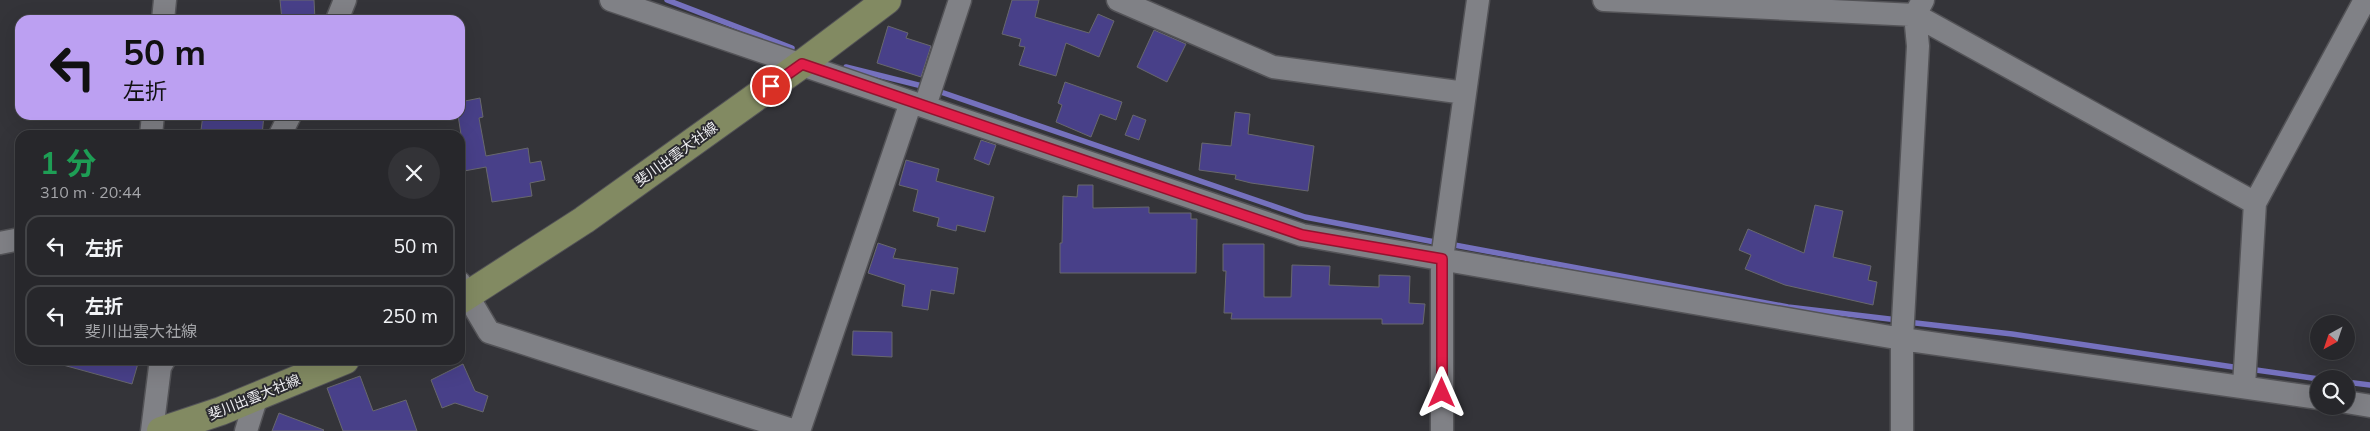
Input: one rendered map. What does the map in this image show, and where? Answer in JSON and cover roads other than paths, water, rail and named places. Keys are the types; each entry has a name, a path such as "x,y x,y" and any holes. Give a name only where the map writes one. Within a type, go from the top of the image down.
{"main road":[{"name":"斐川出雲大社線","path":"465,291 584,220 802,64 887,0"},
{"name":"斐川出雲大社線","path":"161,431 257,396 333,365"}],"street":[{"path":"164,15 165,0"},
{"path":"339,15 345,0"},
{"path":"611,0 1302,235 1902,339 2310,397"},
{"path":"465,297 489,332 797,431 918,104 960,0"},
{"path":"1118,0 1273,67 1465,93"},
{"path":"1442,431 1442,259 1478,0"},
{"path":"1604,0 1919,8 2255,203"},
{"path":"2244,386 2255,203 2365,0"},
{"path":"1902,431 1902,339 1919,8"},
{"path":"0,243 15,240"},
{"path":"152,431 161,365"},
{"path":"246,431 257,396"},
{"path":"2355,404 2370,406"}],"waterway":[{"path":"667,0 792,48"},
{"path":"846,67 926,87"},
{"path":"935,90 1305,217 1440,243"},
{"path":"1449,244 1788,307 1898,320"},
{"path":"1907,322 2012,334 2240,368"},
{"path":"2249,369 2310,378"},
{"path":"2355,383 2370,385"}]}
